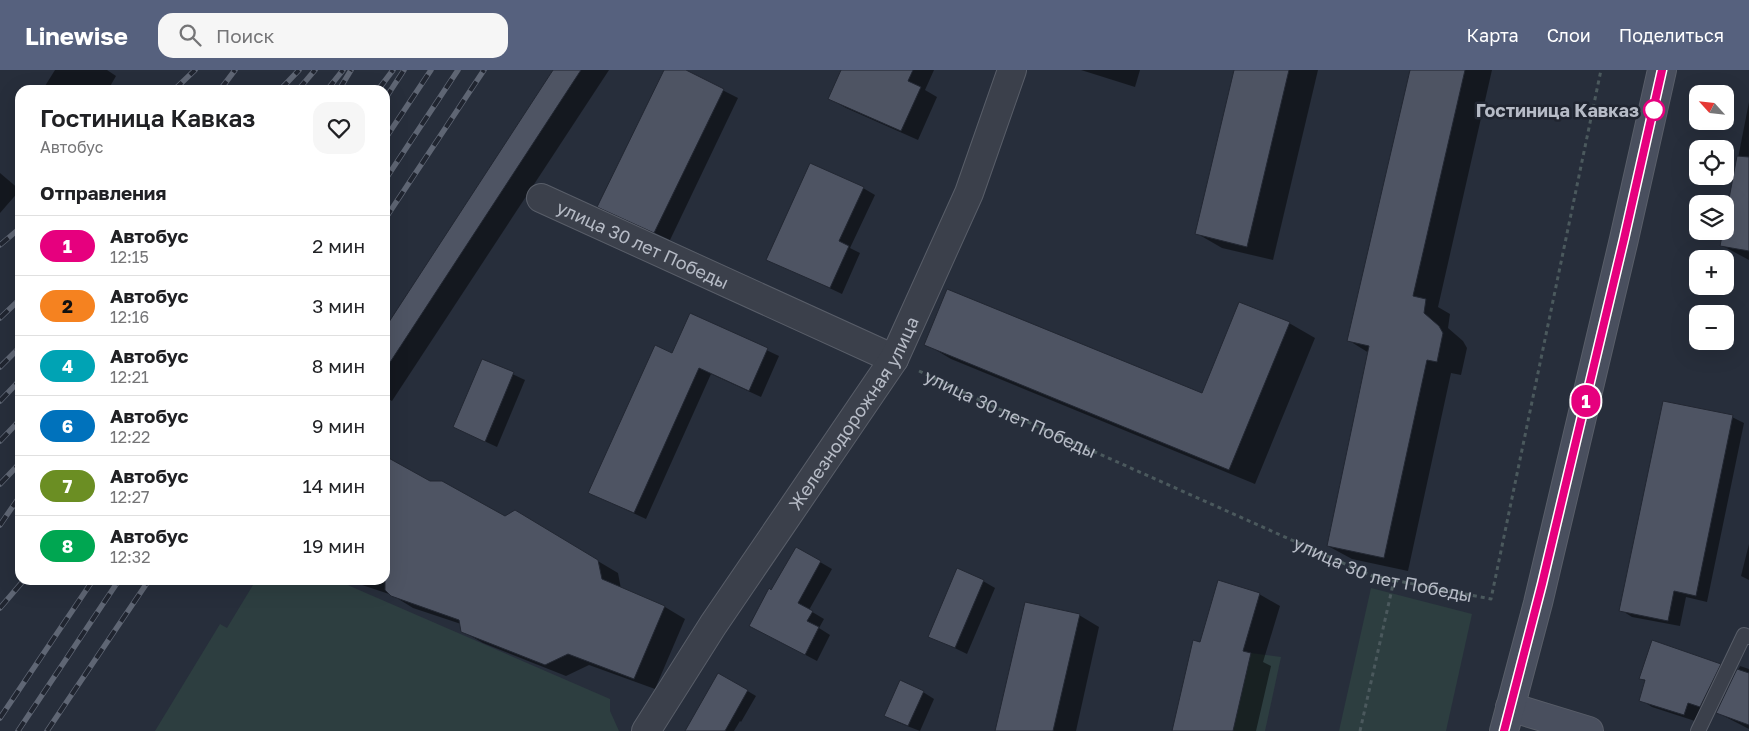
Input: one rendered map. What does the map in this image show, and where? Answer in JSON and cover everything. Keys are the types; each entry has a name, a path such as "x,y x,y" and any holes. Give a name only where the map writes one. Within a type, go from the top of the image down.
{"main road":[{"path":"1589,731 1507,719 1540,593 1662,70"}],"street":[{"name":"Железнодорожная улица","path":"646,731 713,625 894,359 969,194 1012,70"},
{"name":"улица 30 лет Победы","path":"541,198 894,359"}],"lane":[{"path":"1698,731 1744,635 1749,636"}],"path":[{"name":"улица 30 лет Победы","path":"894,359 990,405 1372,576 1491,599 1600,70"},
{"path":"1360,731 1394,580"}],"shaded area":[{"path":"253,585 348,585 610,699 610,711 619,731 155,731 220,624 227,628"},
{"path":"1371,588 1472,614 1446,731 1339,731"},
{"path":"1251,653 1281,657 1265,731 1233,731"}],"building":[{"path":"553,70 581,70 390,362 390,320"},
{"path":"664,70 686,70 724,89 654,233 597,207"},
{"path":"841,70 913,70 908,81 921,87 901,131 828,99"},
{"path":"1234,70 1289,70 1247,247 1195,234"},
{"path":"1410,70 1465,70 1413,296 1426,299 1424,313 1439,326 1443,333 1437,362 1427,360 1384,558 1327,546 1369,346 1347,341"},
{"path":"1737,156 1749,157 1749,251 1720,246 1721,240 1734,240 1734,195 1730,195 1732,185 1734,185"},
{"path":"810,163 864,187 839,241 849,246 830,288 766,260"},
{"path":"947,289 1202,393 1239,302 1290,322 1229,470 924,345"},
{"path":"690,313 768,348 749,391 699,368 634,513 588,493 655,345 672,353"},
{"path":"482,359 514,372 485,442 453,427"},
{"path":"1663,401 1733,415 1696,596 1674,591 1668,621 1619,611"},
{"path":"390,459 430,481 442,481 505,516 515,510 598,560 602,579 665,606 634,679 568,654 545,665 461,632 459,620 391,596 385,590 385,585 390,585"},
{"path":"796,547 821,561 798,603 813,611 807,621 819,627 805,655 749,626 769,588 771,590"},
{"path":"957,568 984,580 955,648 928,637"},
{"path":"1218,580 1260,593 1243,651 1251,653 1233,731 1172,731 1193,640 1200,642"},
{"path":"1025,602 1080,614 1053,731 995,731"},
{"path":"1652,640 1721,664 1700,707 1688,703 1684,715 1639,701 1645,680 1639,679"},
{"path":"1737,669 1749,673 1749,725 1716,713"},
{"path":"718,673 748,690 725,731 685,731"},
{"path":"900,680 924,691 908,726 884,716"}],"railway":[{"path":"179,85 195,70"},
{"path":"224,85 235,70"},
{"path":"285,85 299,70"},
{"path":"302,85 315,70"},
{"path":"331,85 343,70"},
{"path":"342,85 351,70"},
{"path":"382,85 393,70"},
{"path":"390,91 404,70"},
{"path":"390,132 431,70"},
{"path":"390,172 458,70"},
{"path":"390,211 484,70"},
{"path":"0,245 15,232"},
{"path":"0,318 15,304"},
{"path":"0,367 15,352"},
{"path":"0,401 15,385"},
{"path":"0,441 15,425"},
{"path":"0,484 15,468"},
{"path":"0,525 15,503"},
{"path":"0,608 20,585"},
{"path":"0,718 90,585"},
{"path":"18,731 116,585"},
{"path":"47,731 146,585"}],"bus line":[{"name":"1","path":"1504,731 1532,626 1662,70"}],"place":[{"name":"Гостиница Кавказ","path":"1654,110"}]}
